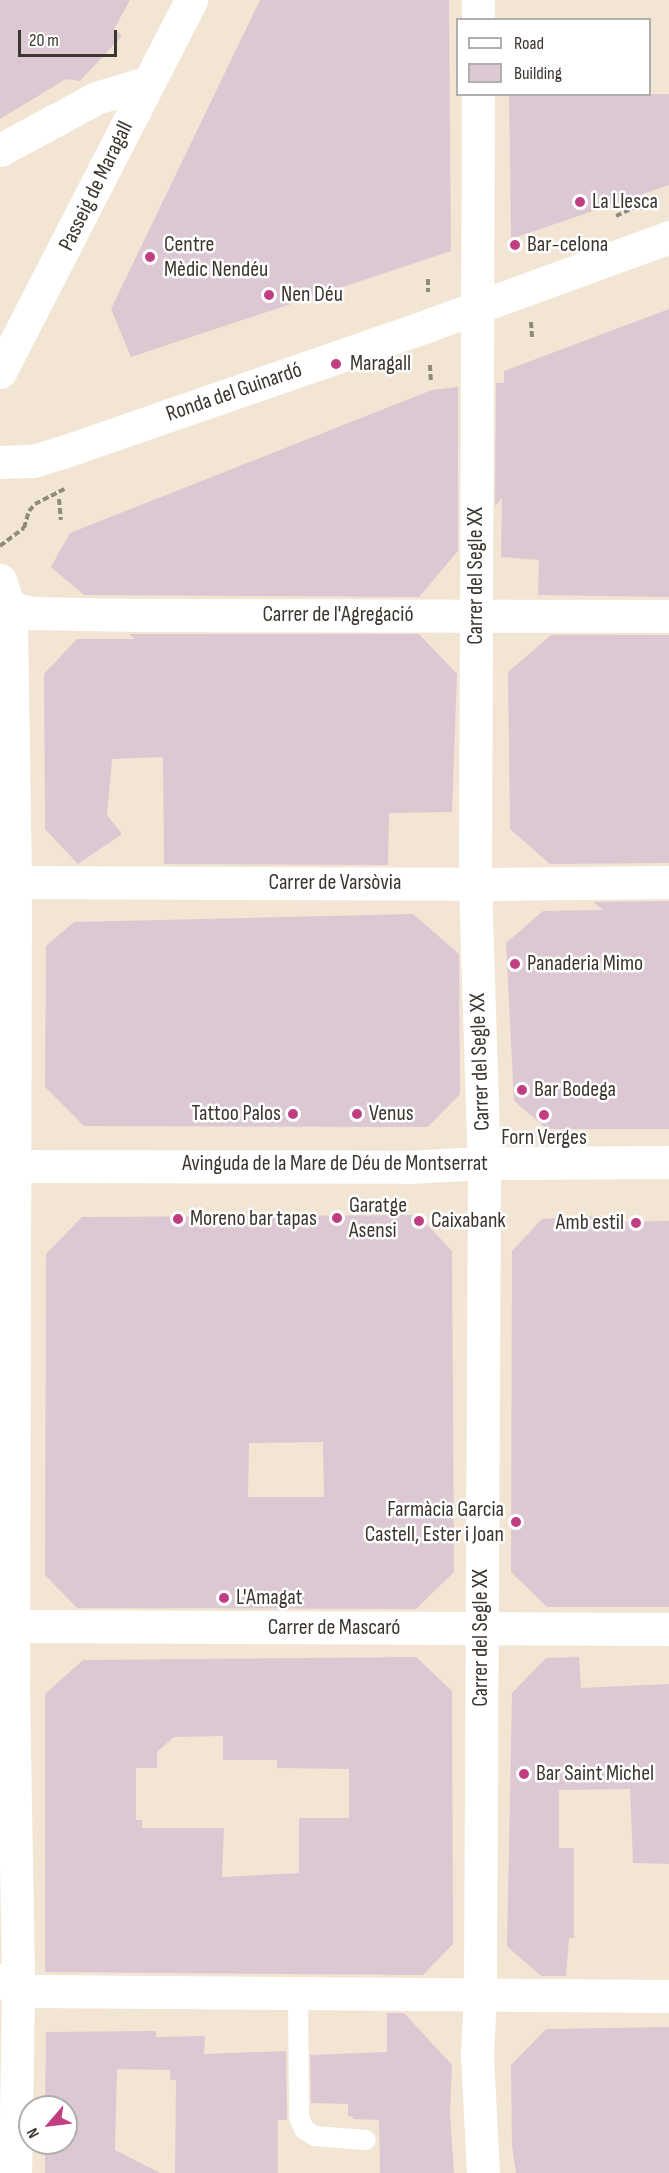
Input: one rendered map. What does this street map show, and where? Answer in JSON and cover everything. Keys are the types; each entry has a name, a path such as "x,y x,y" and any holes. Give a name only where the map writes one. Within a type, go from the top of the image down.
{"street":[{"name":"Passeig de Maragall","path":"0,372 105,170 146,82 191,0"},
{"path":"478,0 478,18"},
{"path":"0,150 96,98 146,82"},
{"name":"Carrer del Segle XX","path":"478,96 475,884 484,1163 480,1995 477,2055 483,2173"},
{"name":"Ronda del Guinardó","path":"0,462 33,461 60,453 669,237"},
{"path":"4,593 7,882 9,1985 15,2173"},
{"name":"Carrer de l'Agregació","path":"4,593 32,613 669,616"},
{"name":"Carrer de Varsòvia","path":"7,882 475,884 669,882"},
{"name":"Avinguda de la Mare de Déu de Montserrat","path":"8,1166 407,1167 484,1163 669,1162"},
{"name":"Carrer de Mascaró","path":"7,1627 669,1629"},
{"path":"9,1985 298,1993 669,1996"}],"lane":[{"path":"298,1993 299,2117 304,2129 314,2136 366,2140"}],"path":[{"path":"616,216 637,206"},
{"path":"531,318 532,338"},
{"path":"430,365 431,382"},
{"path":"0,546 24,528 29,511 49,496"},
{"path":"59,499 61,520"}],"building":[{"path":"0,0 130,0 114,29 122,36 80,81 66,79 0,119"},
{"path":"260,0 449,0 451,251 131,357 111,309"},
{"path":"669,94 669,185 511,239 509,96"},
{"path":"669,309 669,597 538,595 539,560 501,557 502,498 495,506 496,383 504,383 504,371"},
{"path":"458,387 458,551 419,597 84,595 51,567 70,533 432,390"},
{"path":"129,634 419,634 457,674 452,812 389,813 388,865 164,864 163,757 112,759 107,815 122,834 78,864 45,829 44,674 77,639 135,639"},
{"path":"551,635 669,635 669,863 550,864 510,829 508,672"},
{"path":"669,901 669,1129 547,1129 514,1101 506,943 543,911 603,910 593,902"},
{"path":"413,914 459,954 460,1094 428,1127 84,1126 45,1087 46,946 74,922"},
{"path":"418,1215 452,1251 454,1572 416,1609 77,1608 45,1575 46,1254 82,1217","holes":["323,1442 324,1497 248,1497 249,1443"]},
{"path":"603,1216 603,1222 669,1221 669,1607 547,1607 511,1572 512,1251 542,1219"},
{"path":"416,1657 452,1691 453,1944 423,1975 45,1972 45,1694 83,1660","holes":["223,1736 223,1760 277,1760 277,1768 349,1769 349,1818 299,1818 299,1873 222,1877 224,1828 142,1828 142,1820 136,1820 136,1768 157,1768 157,1752 174,1737"]},
{"path":"579,1657 581,1688 669,1684 669,1864 633,1863 630,1789 559,1790 559,1848 574,1848 574,1938 569,1938 566,1976 541,1976 507,1946 512,1693 546,1658"},
{"path":"387,2013 404,2013 452,2065 450,2113 454,2173 380,2173 379,2120 353,2119 348,2116 348,2104 311,2103 310,2055 387,2052"},
{"path":"669,2027 669,2173 516,2173 512,2146 511,2065 546,2029"},
{"path":"156,2031 156,2037 205,2036 204,2054 286,2051 287,2120 278,2120 278,2173 175,2173 176,2080 170,2080 170,2070 117,2069 115,2150 160,2173 45,2173 45,2155 78,2155 78,2095 45,2095 46,2032"}],"place":[{"name":"La Llesca","path":"580,202"},
{"name":"Bar-celona","path":"515,245"},
{"name":"Centre Mèdic Nendéu","path":"150,257"},
{"name":"Nen Déu","path":"269,295"},
{"name":"Maragall","path":"336,364"},
{"name":"Panaderia Mimo","path":"515,964"},
{"name":"Bar Bodega","path":"522,1090"},
{"name":"Tattoo Palos","path":"293,1114"},
{"name":"Venus","path":"357,1114"},
{"name":"Forn Verges","path":"544,1115"},
{"name":"Garatge Asensi","path":"337,1218"},
{"name":"Moreno bar tapas","path":"178,1219"},
{"name":"Caixabank","path":"419,1221"},
{"name":"Amb estil","path":"636,1223"},
{"name":"Farmàcia Garcia Castell, Ester i Joan","path":"516,1522"},
{"name":"L'Amagat","path":"224,1598"},
{"name":"Bar Saint Michel","path":"524,1774"}]}
